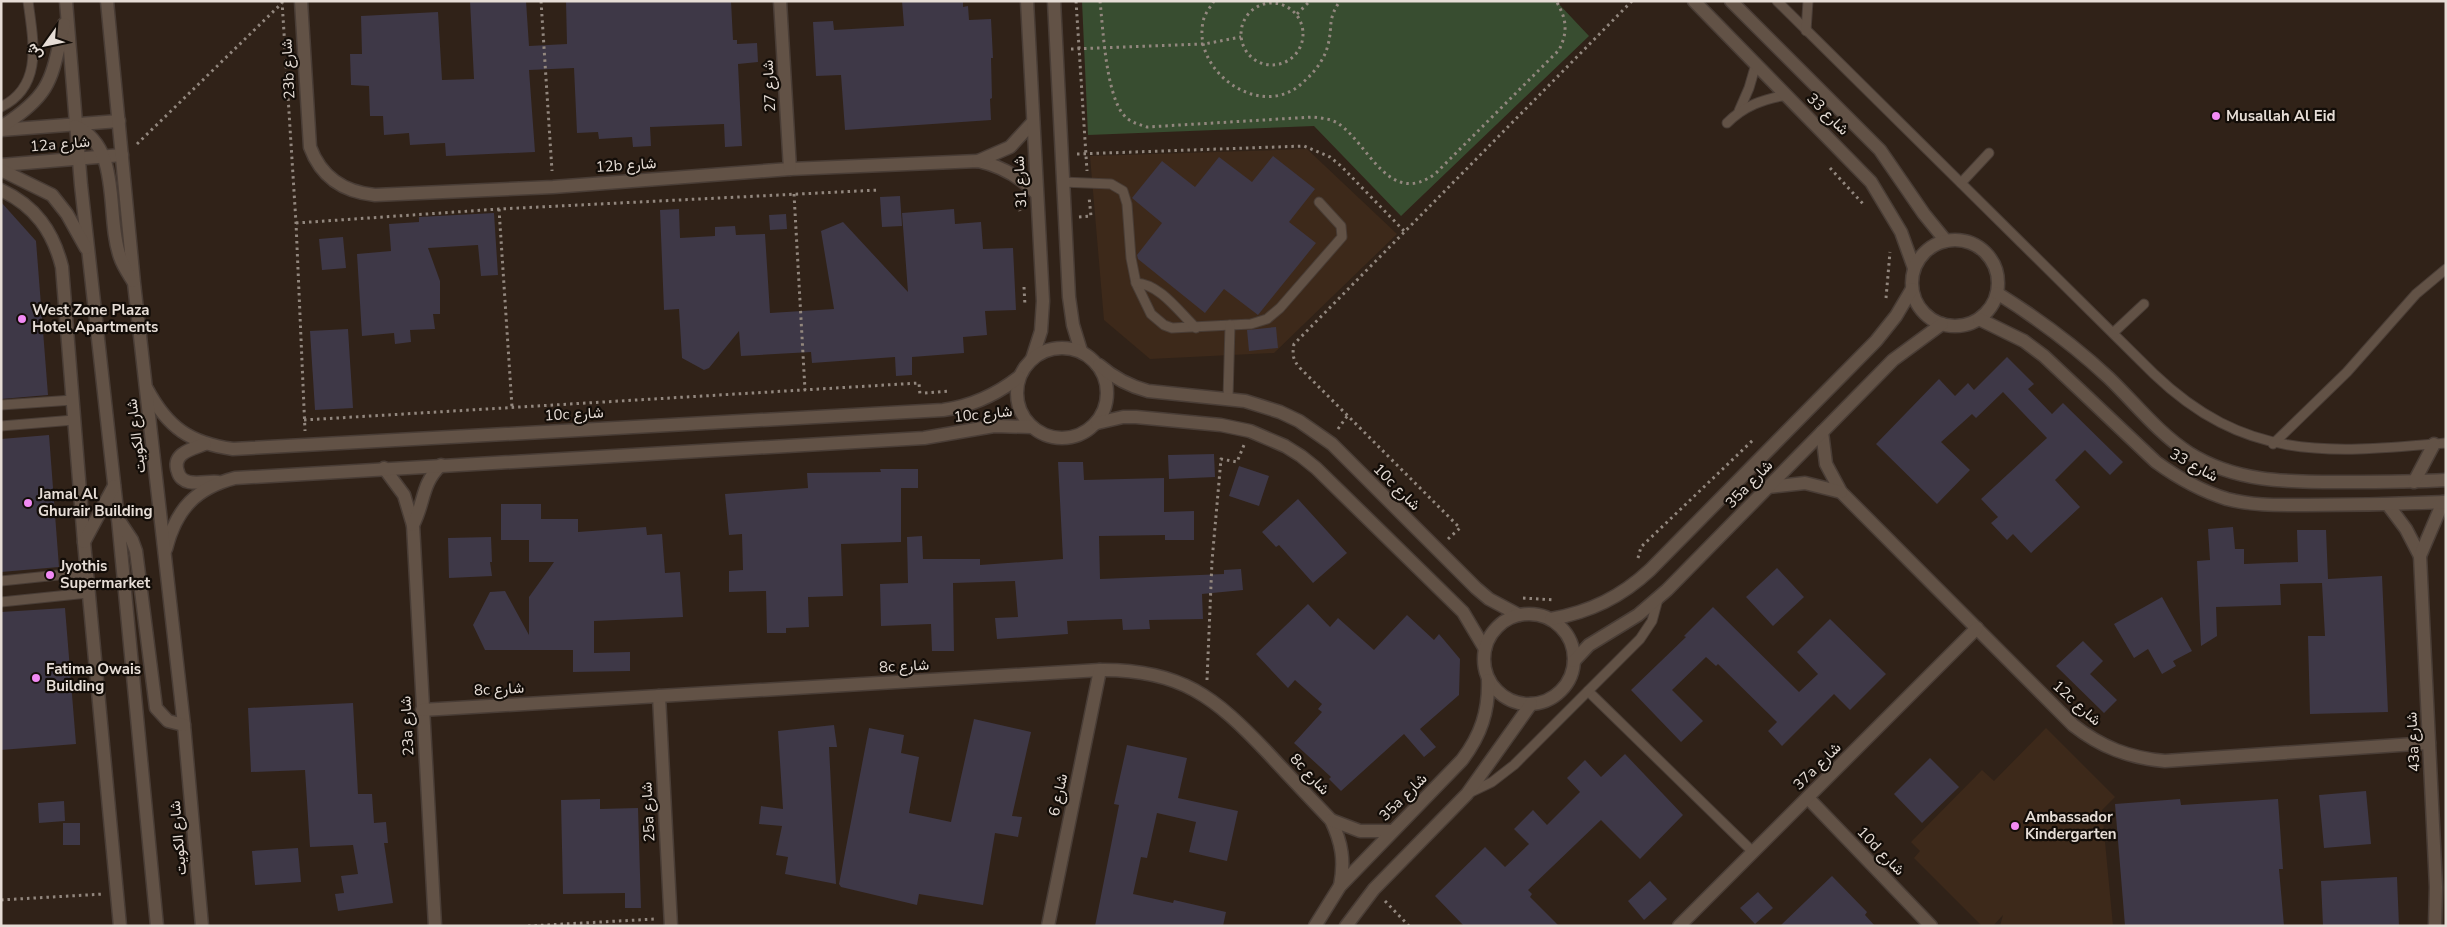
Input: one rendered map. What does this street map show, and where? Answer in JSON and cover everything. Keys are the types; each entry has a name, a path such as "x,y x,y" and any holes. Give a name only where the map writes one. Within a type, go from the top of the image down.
{"street":[{"name":"شارع الكويت","path":"107,1 134,283 166,549 202,926"},
{"name":"23b شارع","path":"301,1 308,135"},
{"name":"شارع 27","path":"780,1 790,170"},
{"name":"شارع 31","path":"1027,1 1043,316 1041,331 1032,359"},
{"path":"1054,1 1069,297 1073,324 1081,351"},
{"name":"شارع 33","path":"1694,1 1871,182 1901,232 1914,268"},
{"name":"شارع 33","path":"1731,1 1880,150 1924,214 1946,241"},
{"name":"شارع الكويت","path":"67,6 75,126 118,518 157,926"},
{"path":"1,128 30,107 45,88 52,75 67,6"},
{"name":"12a شارع","path":"1,128 75,126 119,121"},
{"name":"12b شارع","path":"308,135 314,158 328,177 350,191 375,195 553,187 790,170 978,161 1010,147 1033,122"},
{"path":"75,126 94,137 103,156 116,244 125,270 134,283"},
{"name":"12a شارع","path":"1,165 122,155"},
{"name":"12b شارع","path":"978,161 1010,172 1036,193"},
{"path":"1,170 42,188 52,195 67,214 89,254"},
{"path":"1,190 15,197 31,209 46,226 57,245 62,267 88,593 120,926"},
{"path":"1946,241 1967,242 1986,253 1996,272 1997,293 1987,312 1979,319 1961,325 1942,324 1925,314 1912,289 1914,268 1927,250 1946,241"},
{"name":"35a شارع","path":"1551,619 1587,611 1613,599 1637,583 1876,341 1896,316 1912,289"},
{"name":"شارع 33","path":"1997,293 2027,312 2076,348 2173,442 2205,462 2241,476 2278,482 2414,482 2446,480"},
{"name":"شارع 33","path":"1979,319 2002,329 2044,356 2156,462 2196,487 2228,499 2269,505 2388,505 2444,502"},
{"name":"35a شارع","path":"1574,661 1589,645 1638,615 1658,599 1893,360 1942,324"},
{"path":"1097,423 1108,401 1105,376 1099,365 1081,351 1068,348 1055,348 1042,352 1032,359 1019,377 1017,390 1018,404 1024,417 1032,427 1054,438 1066,439 1078,436 1097,423 1123,417 1136,417 1221,425 1250,431 1285,446 1316,468 1462,612 1485,649"},
{"name":"10c شارع","path":"1099,365 1122,382 1148,391 1228,398 1261,405 1280,412 1316,432 1332,444 1476,588 1519,615"},
{"name":"10c شارع","path":"147,389 157,409 172,425 204,444 233,449 943,410 975,403 1006,388 1019,377"},
{"name":"10c شارع","path":"166,549 170,532 178,516 196,496 218,482 235,478 924,438 994,426 1032,427"},
{"name":"12c شارع","path":"1822,432 1826,464 1841,492 2073,725 2101,744 2126,755 2165,761 2429,743"},
{"path":"204,444 182,453 178,458 177,470 179,475 188,482 218,482"},
{"path":"2414,482 2440,444"},
{"name":"23a شارع","path":"413,525 428,479 441,465"},
{"name":"23a شارع","path":"384,468 404,495 413,525 422,710 436,926"},
{"path":"1768,487 1805,483 1841,492"},
{"path":"84,542 114,486"},
{"name":"43a شارع","path":"2420,556 2444,502"},
{"name":"43a شارع","path":"2388,505 2406,530 2420,556 2436,887 2435,926"},
{"path":"118,518 132,540 136,552 156,708 168,720 184,725"},
{"path":"1519,615 1541,615 1551,619 1561,627 1573,648 1574,661 1570,677 1561,691 1542,702 1531,704 1511,700 1502,695 1488,680 1484,660 1489,638 1497,627 1507,619 1519,615"},
{"name":"37a شارع","path":"1679,926 1976,628"},
{"name":"8c شارع","path":"422,710 1100,670 1144,672 1166,677 1206,696 1236,719 1331,820 1343,852 1344,869 1340,886"},
{"name":"شارع 6","path":"1048,926 1100,670"},
{"name":"35a شارع","path":"1315,926 1340,886 1462,760 1472,746 1486,714 1488,680"},
{"name":"25a شارع","path":"659,696 670,922"},
{"path":"1346,926 1374,889 1467,794 1531,704"},
{"name":"10d شارع","path":"1808,798 1931,926"},
{"name":"8c شارع","path":"1331,820 1360,831 1391,832"}],"lane":[{"path":"1,107 18,95 31,74 34,51 28,1"},
{"path":"1776,1 2113,333 2187,403 2226,426 2273,444 2317,450 2440,444"},
{"path":"1806,31 1808,1"},
{"path":"1739,111 1749,88 1756,64"},
{"path":"1727,123 1739,111 1762,101 1787,95"},
{"path":"1961,183 1989,153"},
{"path":"1062,182 1111,184 1122,191 1127,204 1131,258 1136,283 1146,307 1156,320 1172,328 1196,328 1260,322 1274,314 1339,242 1342,232 1341,226 1318,202"},
{"path":"2273,444 2348,372 2416,294 2446,269"},
{"path":"1136,283 1147,284 1156,290 1196,328"},
{"path":"2113,333 2144,304"},
{"path":"1228,398 1230,325"},
{"path":"1,405 73,400"},
{"path":"1,426 74,420"},
{"path":"1,581 87,572"},
{"path":"1,602 88,593"},
{"path":"1467,794 1504,774 1643,635 1652,621 1658,599"},
{"path":"1588,691 1753,852"}],"path":[{"path":"541,1 553,187"},
{"path":"1100,1 1105,48 1117,105 1124,116 1135,123 1147,127 1313,117 1326,118 1338,123 1348,132 1389,176 1400,183 1413,184 1425,181 1435,174 1559,50 1565,38 1566,23 1556,1"},
{"path":"1214,1 1204,16 1204,44 1216,72 1236,88 1262,95 1286,93 1298,87 1320,62 1328,43 1330,18 1340,1"},
{"path":"1297,14 1310,1"},
{"path":"1437,550 1460,528 1294,361 1292,353 1294,344 1406,233 1632,1"},
{"path":"136,144 282,2"},
{"path":"282,2 296,223 305,432 298,432 299,445"},
{"path":"1265,3 1282,4 1297,14 1301,22 1303,39 1296,55 1280,64 1272,65 1255,60 1244,46 1241,37 1242,28 1249,12 1265,3"},
{"path":"1056,50 1204,44 1241,37"},
{"path":"1061,155 1304,146 1330,157 1341,166 1406,233"},
{"path":"1830,168 1866,208"},
{"path":"296,223 500,209 879,190"},
{"path":"1013,193 1020,207 1021,219"},
{"path":"794,194 805,390"},
{"path":"500,209 512,408"},
{"path":"1886,300 1891,262 1890,249"},
{"path":"1024,279 1025,309"},
{"path":"304,420 919,383 921,411"},
{"path":"920,393 956,390"},
{"path":"1329,424 1338,429 1348,415"},
{"path":"1206,696 1212,561 1221,459 1237,462 1250,431"},
{"path":"1637,564 1641,547 1760,433"},
{"path":"1519,597 1532,600 1564,600"},
{"path":"1374,889 1409,926"},
{"path":"1,900 117,893"},
{"path":"528,926 670,922"}],"shaded area":[{"path":"1307,149 1397,234 1274,353 1150,359 1104,320 1090,156"},
{"name":"Ambassador Kindergarten","path":"2046,728 2115,797 2102,810 2113,926 2000,926 2003,915 1993,926 1982,926 1914,858 1920,851 1911,842 1982,770 1994,781"}],"green space":[{"path":"1082,1 1556,1 1589,36 1401,216 1314,126 1088,135"}],"building":[{"path":"470,1 526,1 529,46 567,44 566,1 731,1 733,40 737,40 737,44 757,43 758,62 738,64 742,146 725,147 724,124 650,127 651,146 633,147 632,137 599,139 598,132 577,133 574,68 529,70 535,152 446,156 445,143 410,145 409,133 384,135 383,116 370,116 369,86 351,85 350,54 362,54 361,16 438,12 442,80 474,79"},
{"path":"902,1 963,1 963,7 968,6 969,20 991,19 993,58 991,58 991,120 845,130 841,75 816,76 813,22 833,21 834,30 904,26"},
{"path":"1273,156 1315,189 1289,222 1316,243 1258,315 1224,289 1205,313 1138,259 1137,255 1162,223 1132,198 1162,161 1195,187 1219,157 1252,182"},
{"path":"900,196 902,226 882,227 880,197"},
{"name":"West Zone Plaza Hotel Apartments","path":"1,202 36,241 48,395 1,399"},
{"path":"679,209 680,238 715,236 715,227 735,226 736,235 765,234 770,313 834,309 821,231 843,222 908,292 902,213 954,209 955,224 981,222 983,249 1013,248 1016,310 985,311 987,335 963,337 964,353 912,357 912,375 896,376 895,357 812,363 811,352 741,356 739,331 709,368 704,370 682,358 679,309 664,310 660,210"},
{"path":"494,213 498,275 481,276 478,245 428,248 440,281 440,314 433,314 435,329 410,330 411,342 395,344 394,333 362,336 357,254 391,251 389,224 419,222 419,217"},
{"path":"786,214 787,229 770,230 769,215"},
{"path":"343,237 346,268 322,270 319,239"},
{"path":"1276,327 1278,348 1249,351 1247,330"},
{"path":"348,329 353,408 315,410 310,331"},
{"path":"2007,357 2034,384 2028,389 2052,414 2063,403 2123,462 2110,475 2085,450 2055,480 2080,507 2031,553 2013,534 2007,540 1991,523 1998,517 1981,499 2047,438 2003,392 1976,418 1972,414 1941,442 1970,470 1937,504 1876,444 1939,379 1955,396 1968,383 1974,390"},
{"name":"Jamal Al Ghurair Building","path":"49,435 59,567 1,572 1,439"},
{"path":"1214,454 1215,477 1169,479 1168,455"},
{"path":"1058,462 1083,462 1084,480 1164,478 1164,512 1194,511 1194,540 1165,540 1165,535 1099,536 1100,579 1224,574 1224,570 1241,569 1243,590 1202,594 1203,619 1149,620 1150,629 1123,630 1122,619 1067,621 1068,634 997,639 995,618 1018,617 1015,581 953,583 954,651 932,651 931,624 881,626 880,584 908,583 907,537 922,536 923,559 980,559 980,565 1063,559"},
{"path":"1239,466 1269,476 1259,506 1229,496"},
{"path":"880,469 918,469 918,488 901,488 901,542 841,544 843,596 808,597 809,627 786,628 786,633 767,633 766,591 729,592 729,571 743,570 742,534 729,535 725,494 808,488 807,473 881,472"},
{"path":"1298,499 1347,553 1313,583 1279,545 1276,547 1262,532"},
{"path":"501,504 541,504 541,519 578,519 578,532 646,527 647,535 662,534 665,573 680,572 683,617 594,621 594,653 630,652 630,671 573,672 573,650 485,650 473,625 490,592 505,591 529,635 529,597 554,562 529,562 529,540 501,540"},
{"path":"2233,527 2235,549 2244,549 2244,564 2298,562 2297,530 2326,530 2328,579 2382,576 2388,712 2310,714 2308,636 2325,636 2322,583 2280,584 2281,605 2216,607 2217,636 2201,646 2197,561 2210,560 2208,529"},
{"path":"491,537 492,562 490,562 492,576 449,578 448,538"},
{"path":"1777,568 1804,597 1773,626 1746,597"},
{"path":"2162,597 2192,651 2173,661 2176,666 2162,674 2148,649 2134,658 2114,624"},
{"path":"1308,604 1330,627 1338,618 1374,650 1407,615 1434,640 1439,634 1460,659 1459,695 1420,729 1436,747 1424,757 1404,734 1341,791 1329,779 1331,777 1294,743 1322,712 1318,709 1322,704 1295,680 1288,688 1256,654"},
{"path":"1713,607 1799,692 1818,674 1797,652 1830,619 1886,674 1850,710 1834,694 1782,746 1768,731 1777,722 1718,664 1716,666 1706,657 1672,690 1703,721 1681,742 1631,690 1686,637 1684,636"},
{"name":"Fatima Owais Building","path":"65,608 76,744 1,750 1,612"},
{"path":"2083,641 2103,661 2090,674 2117,700 2104,713 2056,666"},
{"path":"353,703 358,794 372,794 374,823 386,822 388,843 384,843 393,903 338,911 335,894 344,893 341,876 358,874 353,845 310,847 305,770 251,772 248,708"},
{"path":"974,719 1031,732 1012,816 1022,817 1018,837 995,833 983,905 919,894 917,905 841,887 839,884 869,728 904,735 901,753 919,757 909,813 951,822"},
{"path":"834,725 837,747 829,747 836,884 785,874 788,857 776,855 782,826 759,824 761,806 783,809 778,731"},
{"path":"1127,745 1187,758 1178,798 1238,811 1227,861 1189,852 1196,822 1157,813 1147,858 1141,857 1133,894 1173,903 1174,900 1226,912 1223,926 1095,926 1119,805 1114,804"},
{"path":"1625,754 1683,815 1640,859 1601,820 1528,890 1532,894 1530,897 1559,926 1464,926 1435,896 1485,847 1505,867 1529,844 1514,829 1533,810 1547,825 1580,792 1567,778 1585,760 1601,777"},
{"path":"1930,758 1959,787 1922,823 1894,794"},
{"path":"2366,791 2371,844 2324,848 2319,795"},
{"path":"600,799 600,809 638,808 641,908 625,908 625,893 563,894 561,800"},
{"path":"2180,799 2181,805 2278,799 2283,869 2279,869 2284,926 2125,926 2115,804"},
{"path":"64,801 65,821 39,823 38,803"},
{"path":"63,823 80,823 80,845 63,845"},
{"path":"298,848 301,882 255,885 252,851"},
{"path":"1832,876 1867,912 1865,915 1875,926 1780,926"},
{"path":"2397,877 2399,926 2323,926 2321,881"},
{"path":"1650,881 1667,899 1644,920 1628,901"},
{"path":"1758,892 1773,908 1755,924 1740,908"}],"place":[{"name":"Musallah Al Eid","path":"2216,116"},
{"name":"West Zone Plaza Hotel Apartments","path":"22,319"},
{"name":"Jamal Al Ghurair Building","path":"28,503"},
{"name":"Jyothis Supermarket","path":"50,575"},
{"name":"Fatima Owais Building","path":"36,678"},
{"name":"Ambassador Kindergarten","path":"2015,826"}]}
